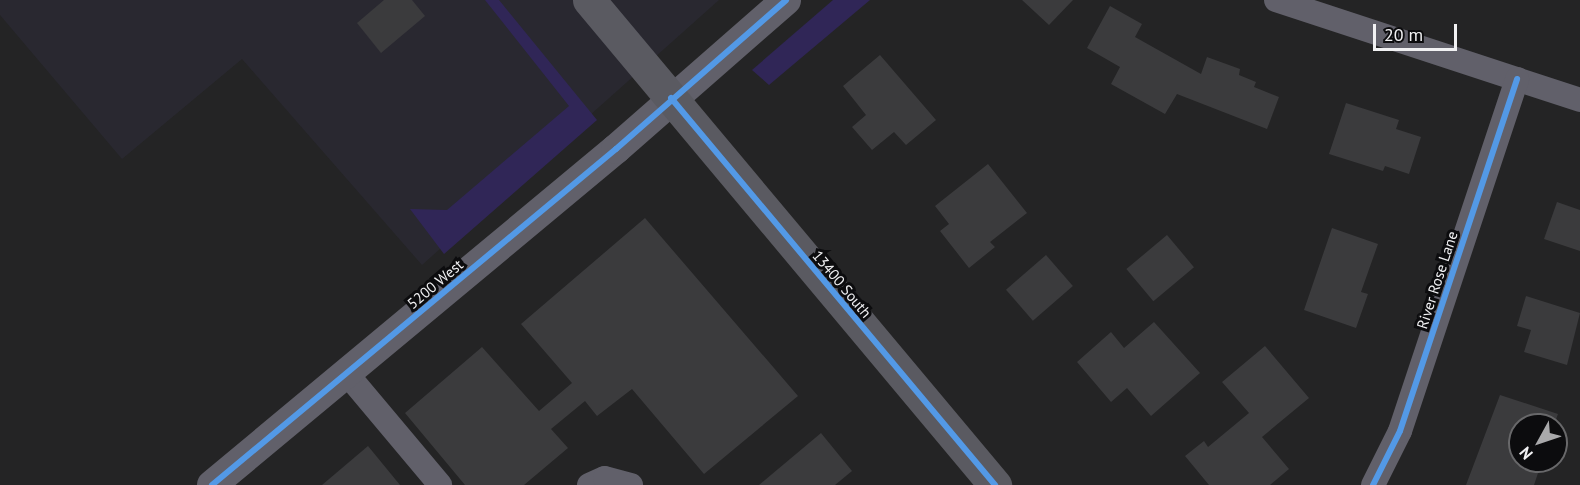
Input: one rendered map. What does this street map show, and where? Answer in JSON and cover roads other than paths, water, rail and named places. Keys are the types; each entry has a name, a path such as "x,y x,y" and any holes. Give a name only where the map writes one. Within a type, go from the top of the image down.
{"main road":[{"name":"13400 South","path":"589,0 995,485"}],"street":[{"name":"5200 West","path":"212,485 347,374 786,0"},
{"path":"1276,0 1580,100"},
{"name":"River Rose Lane","path":"1373,485 1400,430 1517,79"},
{"path":"347,374 440,485"},
{"path":"589,485 605,478 631,485"}]}
